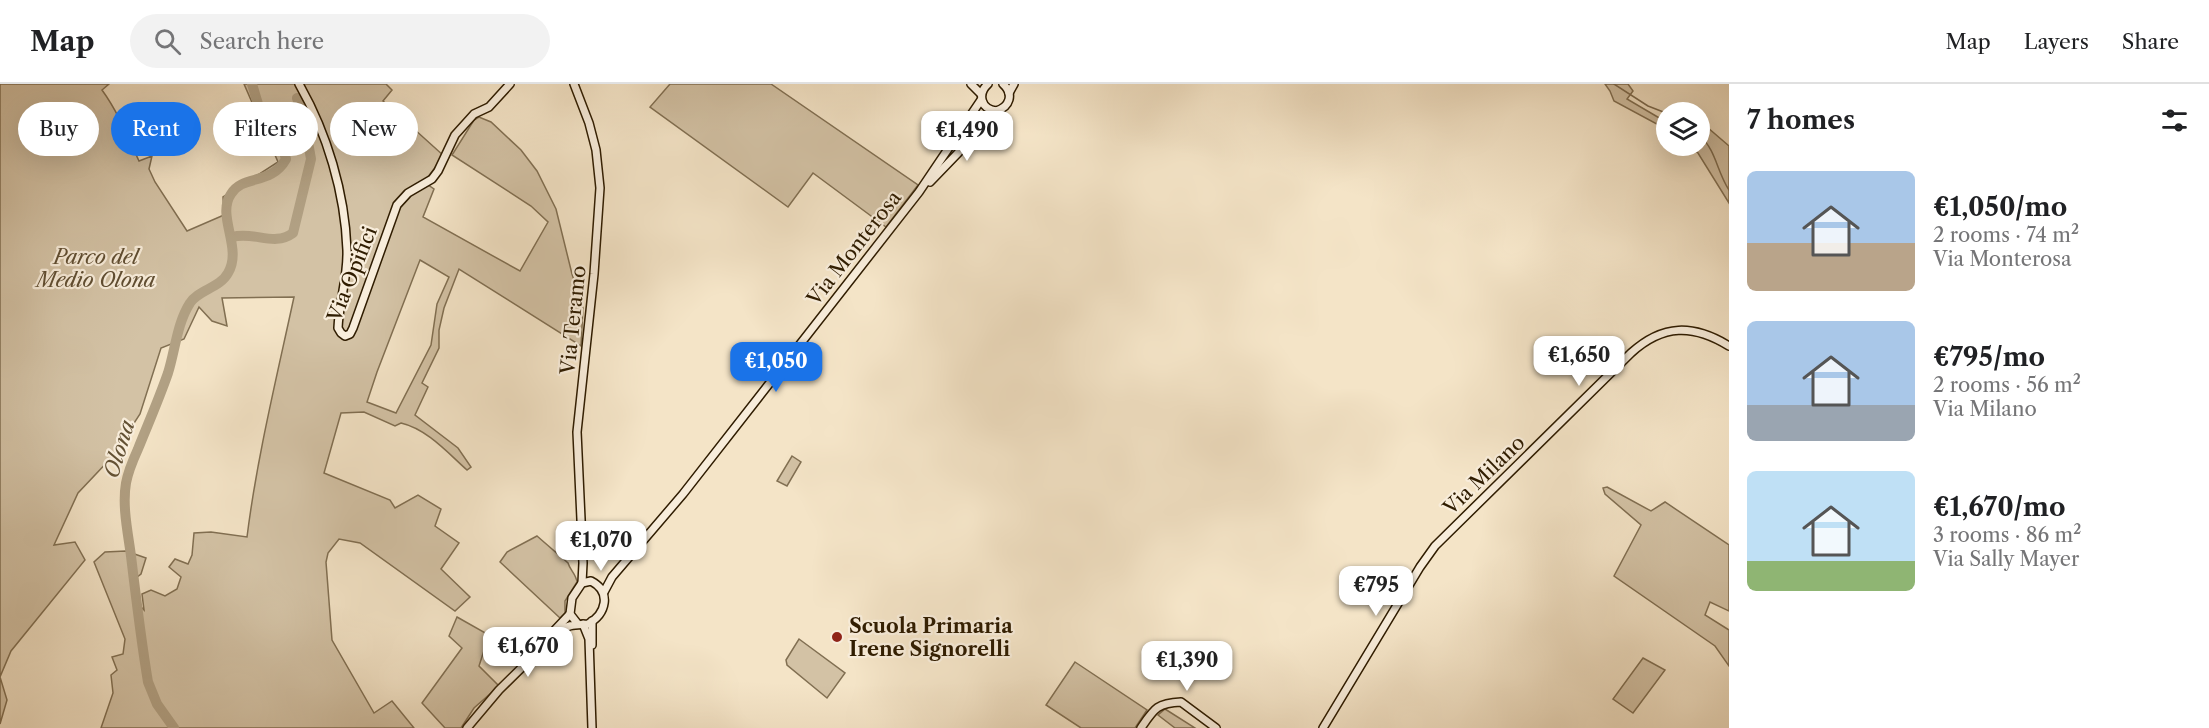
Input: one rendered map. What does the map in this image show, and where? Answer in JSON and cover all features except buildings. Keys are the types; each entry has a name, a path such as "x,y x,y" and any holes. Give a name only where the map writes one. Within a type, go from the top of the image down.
{"street":[{"name":"Via Opifici","path":"299,84 316,118 340,184 347,251 338,328 345,336 350,334 353,328 392,218 402,198 432,179 455,135 474,114 489,107 510,84"},
{"name":"Via Teramo","path":"574,84 596,150 600,188 578,432 582,583"},
{"path":"971,84 985,106 996,111"},
{"name":"Via Monterosa","path":"604,592 612,577 677,502 919,192 988,84"},
{"path":"1003,84 1009,93 1014,84"},
{"name":"Via Monterosa","path":"919,192 958,153 985,120 1007,105 1009,93"},
{"name":"Via Milano","path":"1323,728 1435,546 1631,353 1651,337 1682,330 1703,332 1729,346"},
{"name":"Via Teramo","path":"583,563 591,581"},
{"name":"Via Monterosa","path":"599,585 612,577"},
{"path":"467,728 499,690 538,650 567,626 592,621 601,611 604,592 599,585 591,581 582,583 572,598 570,614 544,640 538,650"},
{"path":"570,614 580,623 589,639 592,728"},
{"path":"588,656 592,645 592,621"},
{"path":"1141,728 1153,710 1161,704 1181,702 1216,728"}],"green space":[{"name":"Parco del Medio Olona","path":"0,84 109,84 102,90 111,103 111,156 137,156 139,161 152,156 149,169 155,182 187,231 224,215 223,197 278,162 275,156 318,156 318,102 252,102 244,84 386,84 392,90 384,102 330,102 330,156 418,156 418,133 444,156 424,182 434,189 423,217 520,271 548,222 531,206 452,155 474,120 479,117 491,122 521,150 537,171 556,209 583,308 581,346 459,269 444,308 439,330 439,348 422,383 428,387 415,415 458,448 471,467 467,470 437,442 420,430 401,423 395,426 364,412 341,413 324,473 390,500 395,508 418,495 441,509 435,526 459,543 441,569 470,597 455,611 360,543 339,539 328,553 326,562 332,640 374,713 392,701 414,728 101,728 113,693 111,675 117,670 112,657 123,654 125,639 94,562 105,552 126,551 146,558 141,574 132,581 133,599 144,610 142,594 151,590 165,596 177,589 181,577 169,567 175,559 188,564 192,555 194,533 211,532 247,537 262,447 294,297 222,298 227,326 212,321 199,307 184,339 161,348 140,414 112,457 78,493 54,545 75,542 85,560 11,651 0,677","holes":["420,260 449,277 437,304 431,345 396,413 367,402"]},
{"path":"670,84 771,84 918,185 886,227 813,173 788,207 650,107"},
{"path":"1605,84 1628,84 1633,91 1627,99 1656,116 1656,124 1614,101"},
{"path":"1710,130 1729,146 1729,203 1700,156 1710,156"},
{"path":"792,456 801,462 787,486 777,481"},
{"path":"1607,487 1651,511 1665,502 1729,545 1729,611 1710,602 1705,615 1729,630 1729,666 1715,646 1614,576 1641,525 1605,494 1603,488"},
{"path":"537,536 568,563 577,582 565,601 565,613 560,618 500,562 507,552"},
{"path":"457,617 489,635 479,666 499,686 474,708 461,728 445,728 422,703 462,648 449,636"},
{"path":"799,639 845,673 827,698 787,665 786,660"},
{"path":"1643,658 1665,670 1633,713 1613,699"},
{"path":"1075,662 1147,710 1135,728 1081,728 1046,705"},
{"path":"0,677 7,700 0,724"},
{"path":"1165,709 1195,728 1175,728 1158,715"}],"waterway":[{"name":"Olona","path":"174,728 157,704 148,682 126,520 126,483 168,373 179,328 186,311 198,295 224,278 232,263 232,243 226,212 231,194 243,184 273,173 286,159 283,149 261,114 252,84"},
{"path":"1614,84 1656,109"},
{"name":"Olona","path":"232,237 279,239 293,233 311,159 297,98"},
{"path":"1710,148 1729,190"}],"place":[{"name":"Scuola Primaria Irene Signorelli","path":"837,637"}]}
